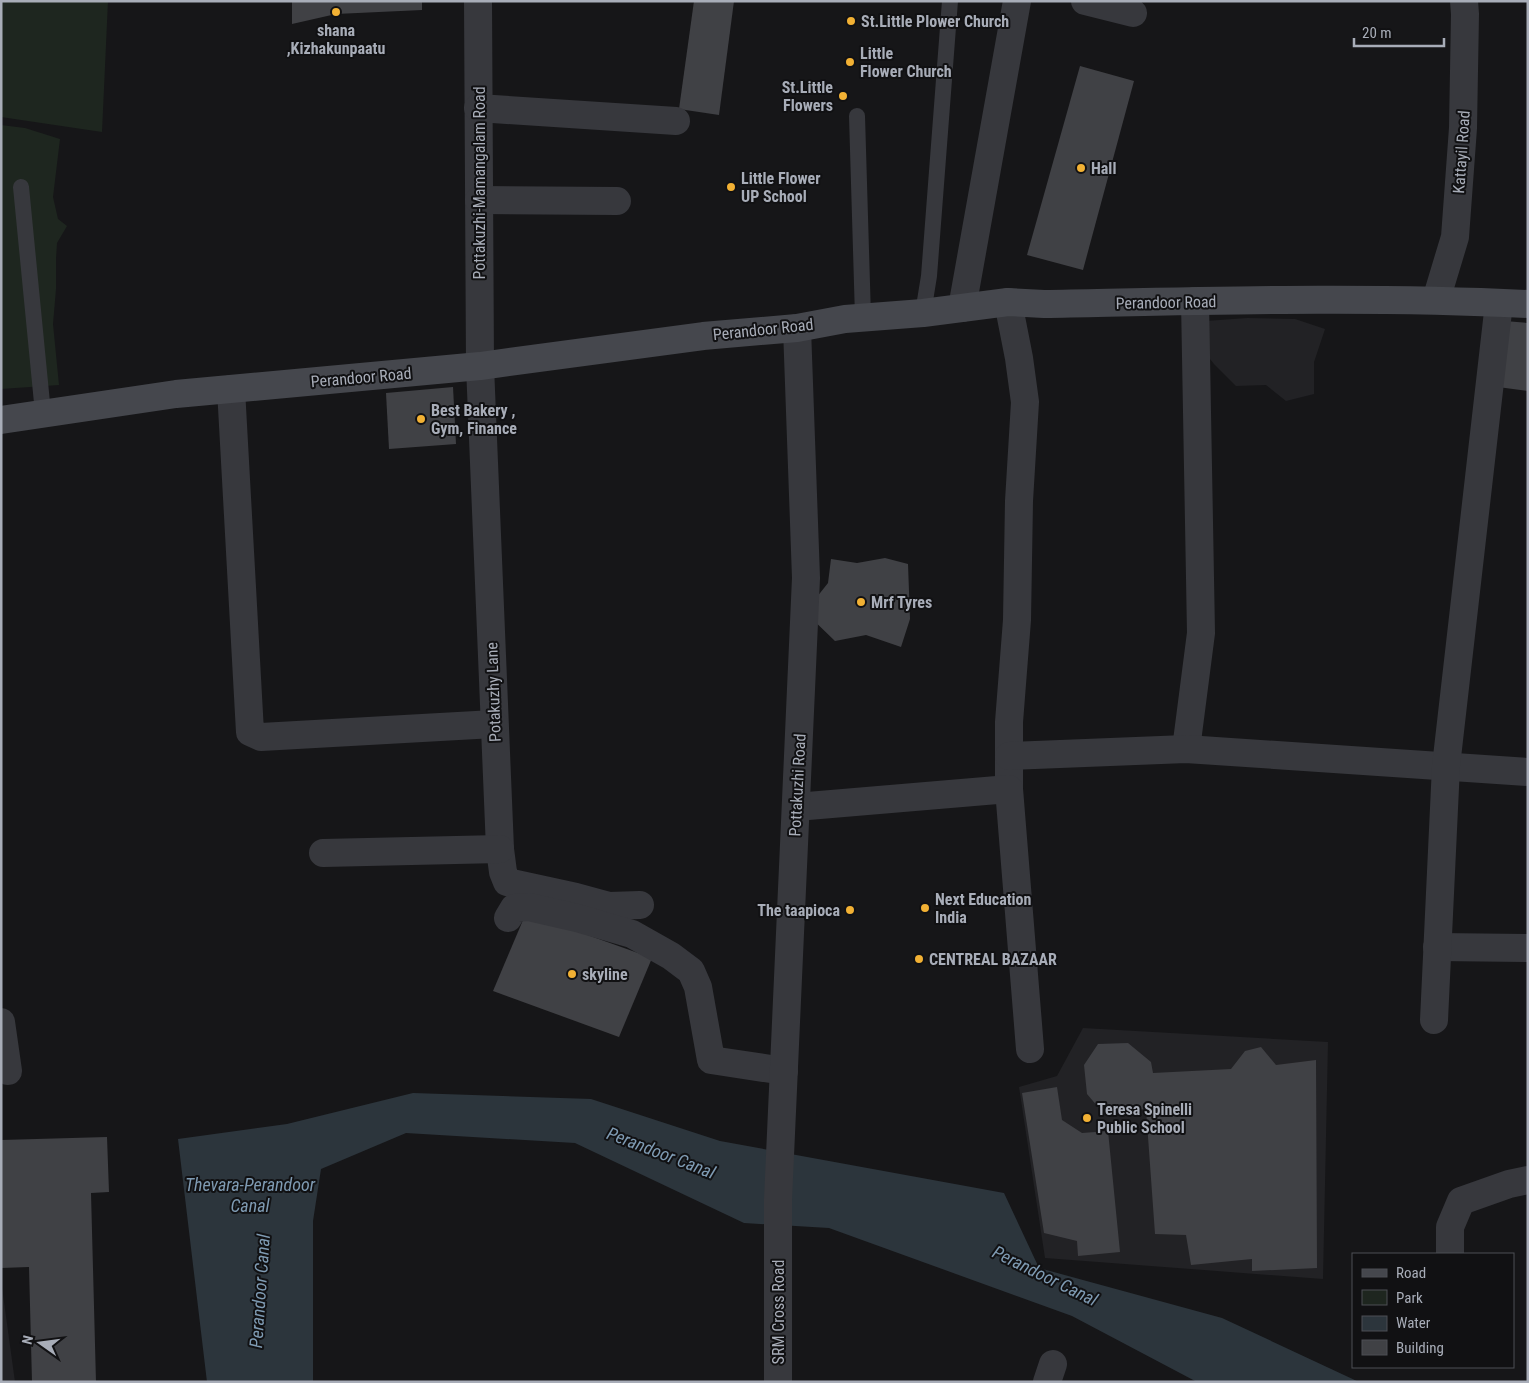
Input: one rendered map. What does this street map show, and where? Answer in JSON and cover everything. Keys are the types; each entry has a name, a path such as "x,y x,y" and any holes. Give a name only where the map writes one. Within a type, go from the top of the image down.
{"main road":[{"name":"Perandoor Road","path":"1,420 176,394 480,366 703,336 796,328 845,319 923,313 1008,302 1044,304 1286,300 1436,300 1528,304"}],"street":[{"name":"Pottakuzhi-Mamangalam Road","path":"478,1 480,366"},
{"path":"962,308 1017,1"},
{"path":"1085,1 1133,13"},
{"name":"Kattayil Road","path":"1436,300 1455,237 1463,128 1464,1"},
{"path":"478,108 676,121"},
{"path":"479,200 617,201"},
{"path":"1186,749 1201,633 1195,301"},
{"path":"1008,302 1019,358 1024,402 1019,501 1017,620 1009,722 1009,789 1030,1049"},
{"path":"1434,1020 1446,766 1499,303"},
{"name":"Pottakuzhi Road","path":"778,1242 780,1145 806,578 796,328"},
{"name":"Potakuzhy Lane","path":"480,366 494,724 500,850 503,872 507,882 609,906 640,905"},
{"path":"231,389 250,732 261,737 494,724"},
{"path":"1009,756 1186,749 1528,772"},
{"path":"796,807 1009,789"},
{"path":"323,853 500,850"},
{"path":"508,918 514,908 529,907 577,918 632,934 672,956 691,972 698,987 711,1060 784,1071"},
{"path":"1437,947 1528,948"},
{"path":"1,1022 8,1071"},
{"path":"1450,1253 1450,1227 1461,1201 1509,1184 1528,1180"},
{"name":"SRM Cross Road","path":"778,1242 778,1382"}],"lane":[{"path":"923,313 929,276 950,1"},
{"path":"857,116 864,317"},
{"path":"21,187 43,413"}],"shaded area":[{"path":"1247,318 1295,319 1325,329 1314,362 1314,394 1286,401 1266,385 1236,386 1214,364 1197,343 1206,321"},
{"path":"1083,1028 1328,1042 1323,1279 1045,1258 1019,1087 1057,1076"},
{"path":"1,1280 15,1382 1,1382"}],"green space":[{"path":"1,1 108,1 102,132 1,117"},
{"path":"1,125 25,128 60,139 53,197 58,219 67,226 57,243 56,259 53,324 59,385 1,389"}],"water":[{"name":"Thevara-Perandoor Canal","path":"413,1093 591,1099 720,1141 1004,1193 1039,1268 1222,1318 1359,1382 1197,1382 1072,1316 829,1228 744,1223 575,1143 406,1133 321,1169 313,1221 313,1382 207,1382 178,1139 287,1124"}],"building":[{"name":"shana ,Kizhakunpaatu","path":"292,1 422,1 422,10 336,14 292,24"},
{"path":"694,1 734,1 719,115 679,109"},
{"name":"Hall","path":"1080,66 1134,81 1083,270 1027,255"},
{"path":"1505,321 1528,323 1528,391 1498,387"},
{"name":"Best Bakery , Gym, Finance","path":"453,387 456,444 389,449 386,393"},
{"name":"Mrf Tyres","path":"885,558 908,564 910,619 901,647 866,635 835,641 805,612 828,583 831,559 857,563"},
{"name":"skyline","path":"526,913 652,958 619,1037 493,991"},
{"path":"1128,1043 1151,1062 1153,1073 1231,1069 1245,1051 1261,1047 1276,1065 1316,1060 1317,1268 1252,1271 1252,1259 1191,1265 1186,1235 1155,1234 1146,1109 1104,1114 1087,1094 1084,1065 1098,1044"},
{"path":"1057,1087 1062,1120 1082,1133 1108,1131 1120,1252 1078,1256 1077,1241 1044,1233 1022,1093"},
{"path":"107,1137 109,1192 91,1193 96,1382 32,1382 29,1267 1,1268 1,1140"}],"place":[{"name":"shana ,Kizhakunpaatu","path":"336,12"},
{"name":"St.Little Plower Church","path":"851,21"},
{"name":"Little Flower Church","path":"850,62"},
{"name":"St.Little Flowers","path":"843,96"},
{"name":"Hall","path":"1081,168"},
{"name":"Little Flower UP School","path":"731,187"},
{"name":"Best Bakery , Gym, Finance","path":"421,419"},
{"name":"Mrf Tyres","path":"861,602"},
{"name":"Next Education India","path":"925,908"},
{"name":"The taapioca","path":"850,910"},
{"name":"CENTREAL BAZAAR","path":"919,959"},
{"name":"skyline","path":"572,974"},
{"name":"Teresa Spinelli Public School","path":"1087,1118"}],"water label":[{"name":"Perandoor Canal","path":"661,1153"},
{"name":"Perandoor Canal","path":"1045,1276"},
{"name":"Perandoor Canal","path":"260,1291"}]}
